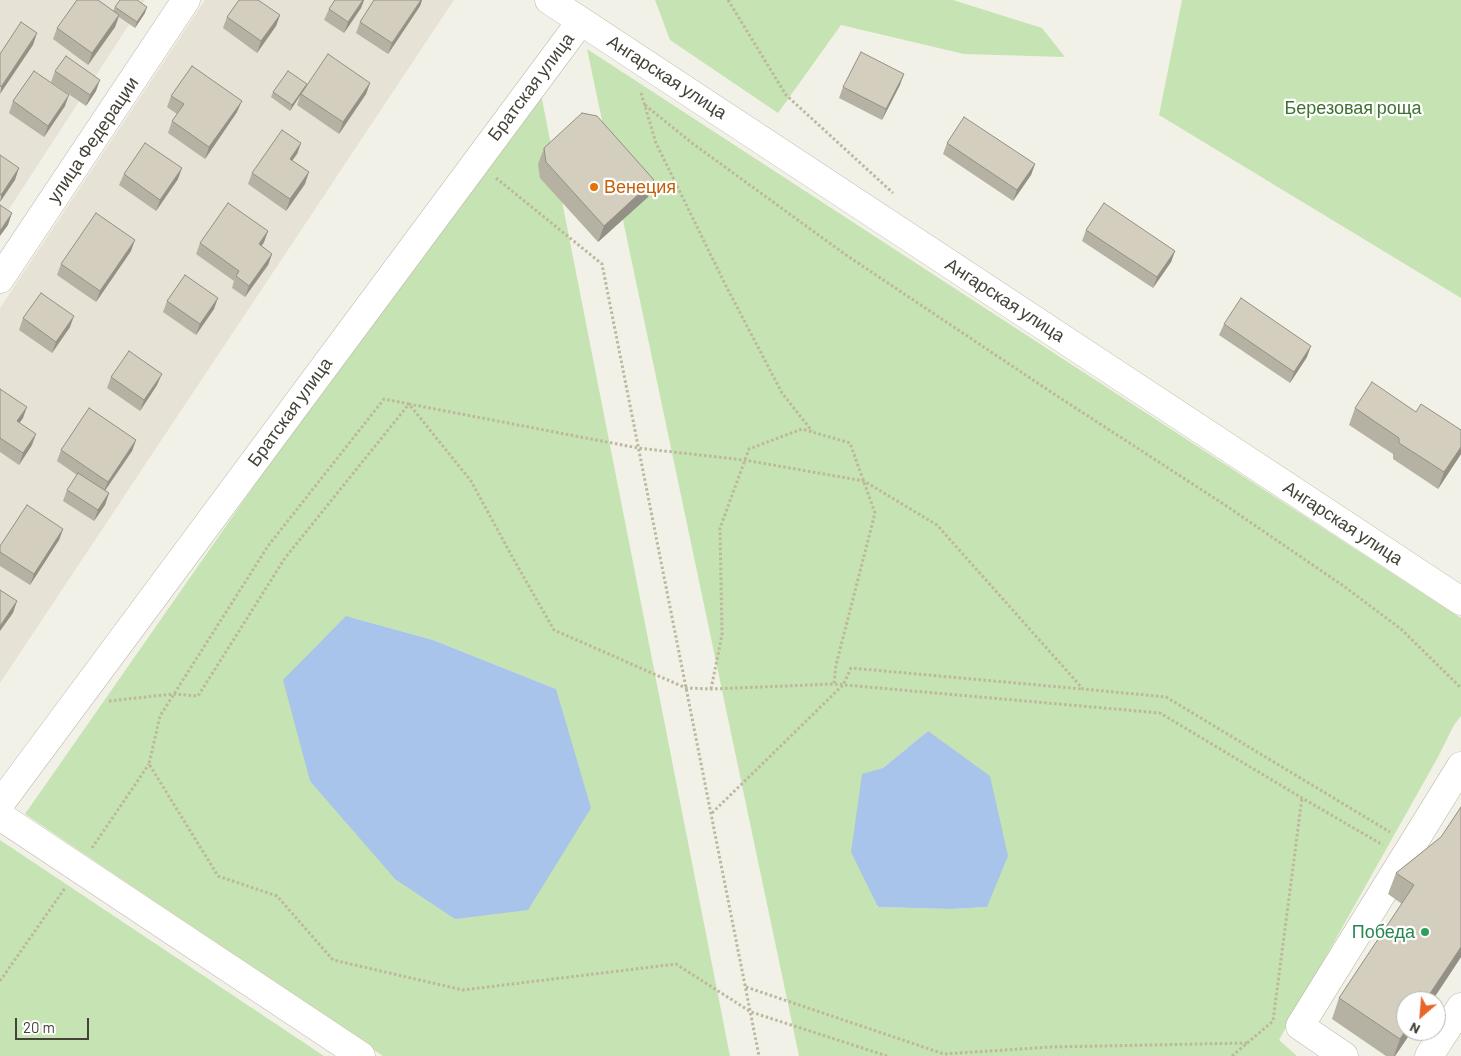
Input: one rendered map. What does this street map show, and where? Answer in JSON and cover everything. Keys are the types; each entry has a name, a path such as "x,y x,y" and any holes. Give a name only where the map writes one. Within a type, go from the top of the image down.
{"street":[{"name":"улица Федерации","path":"0,279 186,0"},
{"name":"Ангарская улица","path":"549,0 1461,601"},
{"name":"Братская улица","path":"0,804 581,20"},
{"path":"1344,1056 1300,1026 1461,766"},
{"path":"0,816 361,1056"},
{"path":"1429,1056 1461,1007"}],"path":[{"path":"728,0 786,95 900,199"},
{"path":"631,53 656,143 725,284 782,393 814,432"},
{"path":"645,105 692,143 846,255 1225,505 1345,587 1402,629 1461,688"},
{"path":"475,161 602,264 759,1056"},
{"path":"0,981 149,764 160,716 268,546 384,399 638,448 744,460 864,482 936,525 1083,689"},
{"path":"409,404 471,481 554,630 686,688 711,689 843,684 1160,713 1302,798 1408,851"},
{"path":"74,704 173,694 198,696 285,558 409,404"},
{"path":"711,689 722,635 720,528 749,449 802,429 850,443 875,513 836,664 834,684"},
{"path":"711,813 843,684 851,668 1166,697 1408,851"},
{"path":"149,764 218,876 277,896 333,960 463,990 676,964 750,1012 887,1056"},
{"path":"1232,1056 1273,1021 1302,798"},
{"path":"746,986 944,1054 1050,1047 1248,1043"}],"shaded area":[{"path":"0,0 145,0 0,223"},
{"path":"205,0 454,0 0,683 0,308"}],"green space":[{"path":"655,0 953,0 1042,28 1065,57 964,54 841,25 778,113 670,40"},
{"name":"Березовая роща","path":"1182,0 1461,0 1461,298 1159,115"},
{"path":"587,49 1461,618 1461,716 1454,725 1438,757 1279,1040 1297,1056 799,1056","holes":["928,731 987,907 951,909 877,907 883,768"]},
{"path":"538,79 730,1056 383,1056 25,814","holes":["346,616 433,640 556,689"]},
{"path":"0,840 324,1056 0,1056"}],"water":[{"path":"346,616 433,640 556,689 591,808 528,910 455,919 395,879 310,781 283,680"},
{"path":"928,731 990,776 1008,856 987,907 951,909 878,907 851,852 862,774 883,768"}],"building":[{"path":"77,0 98,0 119,15 92,53 57,28"},
{"path":"120,0 137,0 147,7 137,22 115,7"},
{"path":"239,0 258,0 280,15 261,41 227,17"},
{"path":"335,0 363,0 348,22 329,9"},
{"path":"374,0 421,0 392,43 360,22"},
{"path":"21,22 37,33 1,87 0,54"},
{"path":"861,52 904,74 886,109 843,87"},
{"path":"328,54 370,83 343,122 301,94"},
{"path":"66,56 100,80 90,95 55,71"},
{"path":"192,66 242,101 209,147 172,121 184,104 171,96"},
{"path":"34,71 69,95 48,126 13,101"},
{"path":"288,71 307,84 292,105 273,92"},
{"name":"Венеция","path":"582,113 597,116 654,180 604,226 546,162 544,148"},
{"path":"964,117 1035,164 1017,190 947,143"},
{"path":"282,130 301,143 290,159 309,172 290,199 252,173"},
{"path":"145,143 182,168 160,200 124,174"},
{"path":"0,155 19,168 1,195 0,195"},
{"path":"228,203 268,231 259,244 272,254 249,286 236,276 239,271 200,243"},
{"path":"1104,203 1175,251 1157,277 1086,230"},
{"path":"0,205 12,213 0,231"},
{"path":"96,213 135,240 100,291 61,264"},
{"path":"185,275 218,298 200,324 167,301"},
{"path":"41,293 74,316 56,342 23,318"},
{"path":"1241,298 1311,346 1294,372 1224,324"},
{"path":"129,351 162,374 144,400 111,377"},
{"path":"1372,382 1416,412 1421,404 1461,430 1461,447 1444,472 1399,443 1399,438 1355,408"},
{"path":"0,389 27,407 17,421 36,434 23,453 0,438"},
{"path":"89,408 136,440 108,482 61,450"},
{"path":"78,473 109,493 98,510 67,490"},
{"path":"27,505 63,529 34,574 0,552 0,546"},
{"path":"0,590 17,601 0,626"},
{"name":"Победа","path":"1461,807 1461,947 1432,991 1396,991 1396,1036 1339,998 1414,885 1396,873 1441,837"}],"place":[{"name":"Венеция","path":"594,187"},
{"name":"Победа","path":"1425,932"}]}
